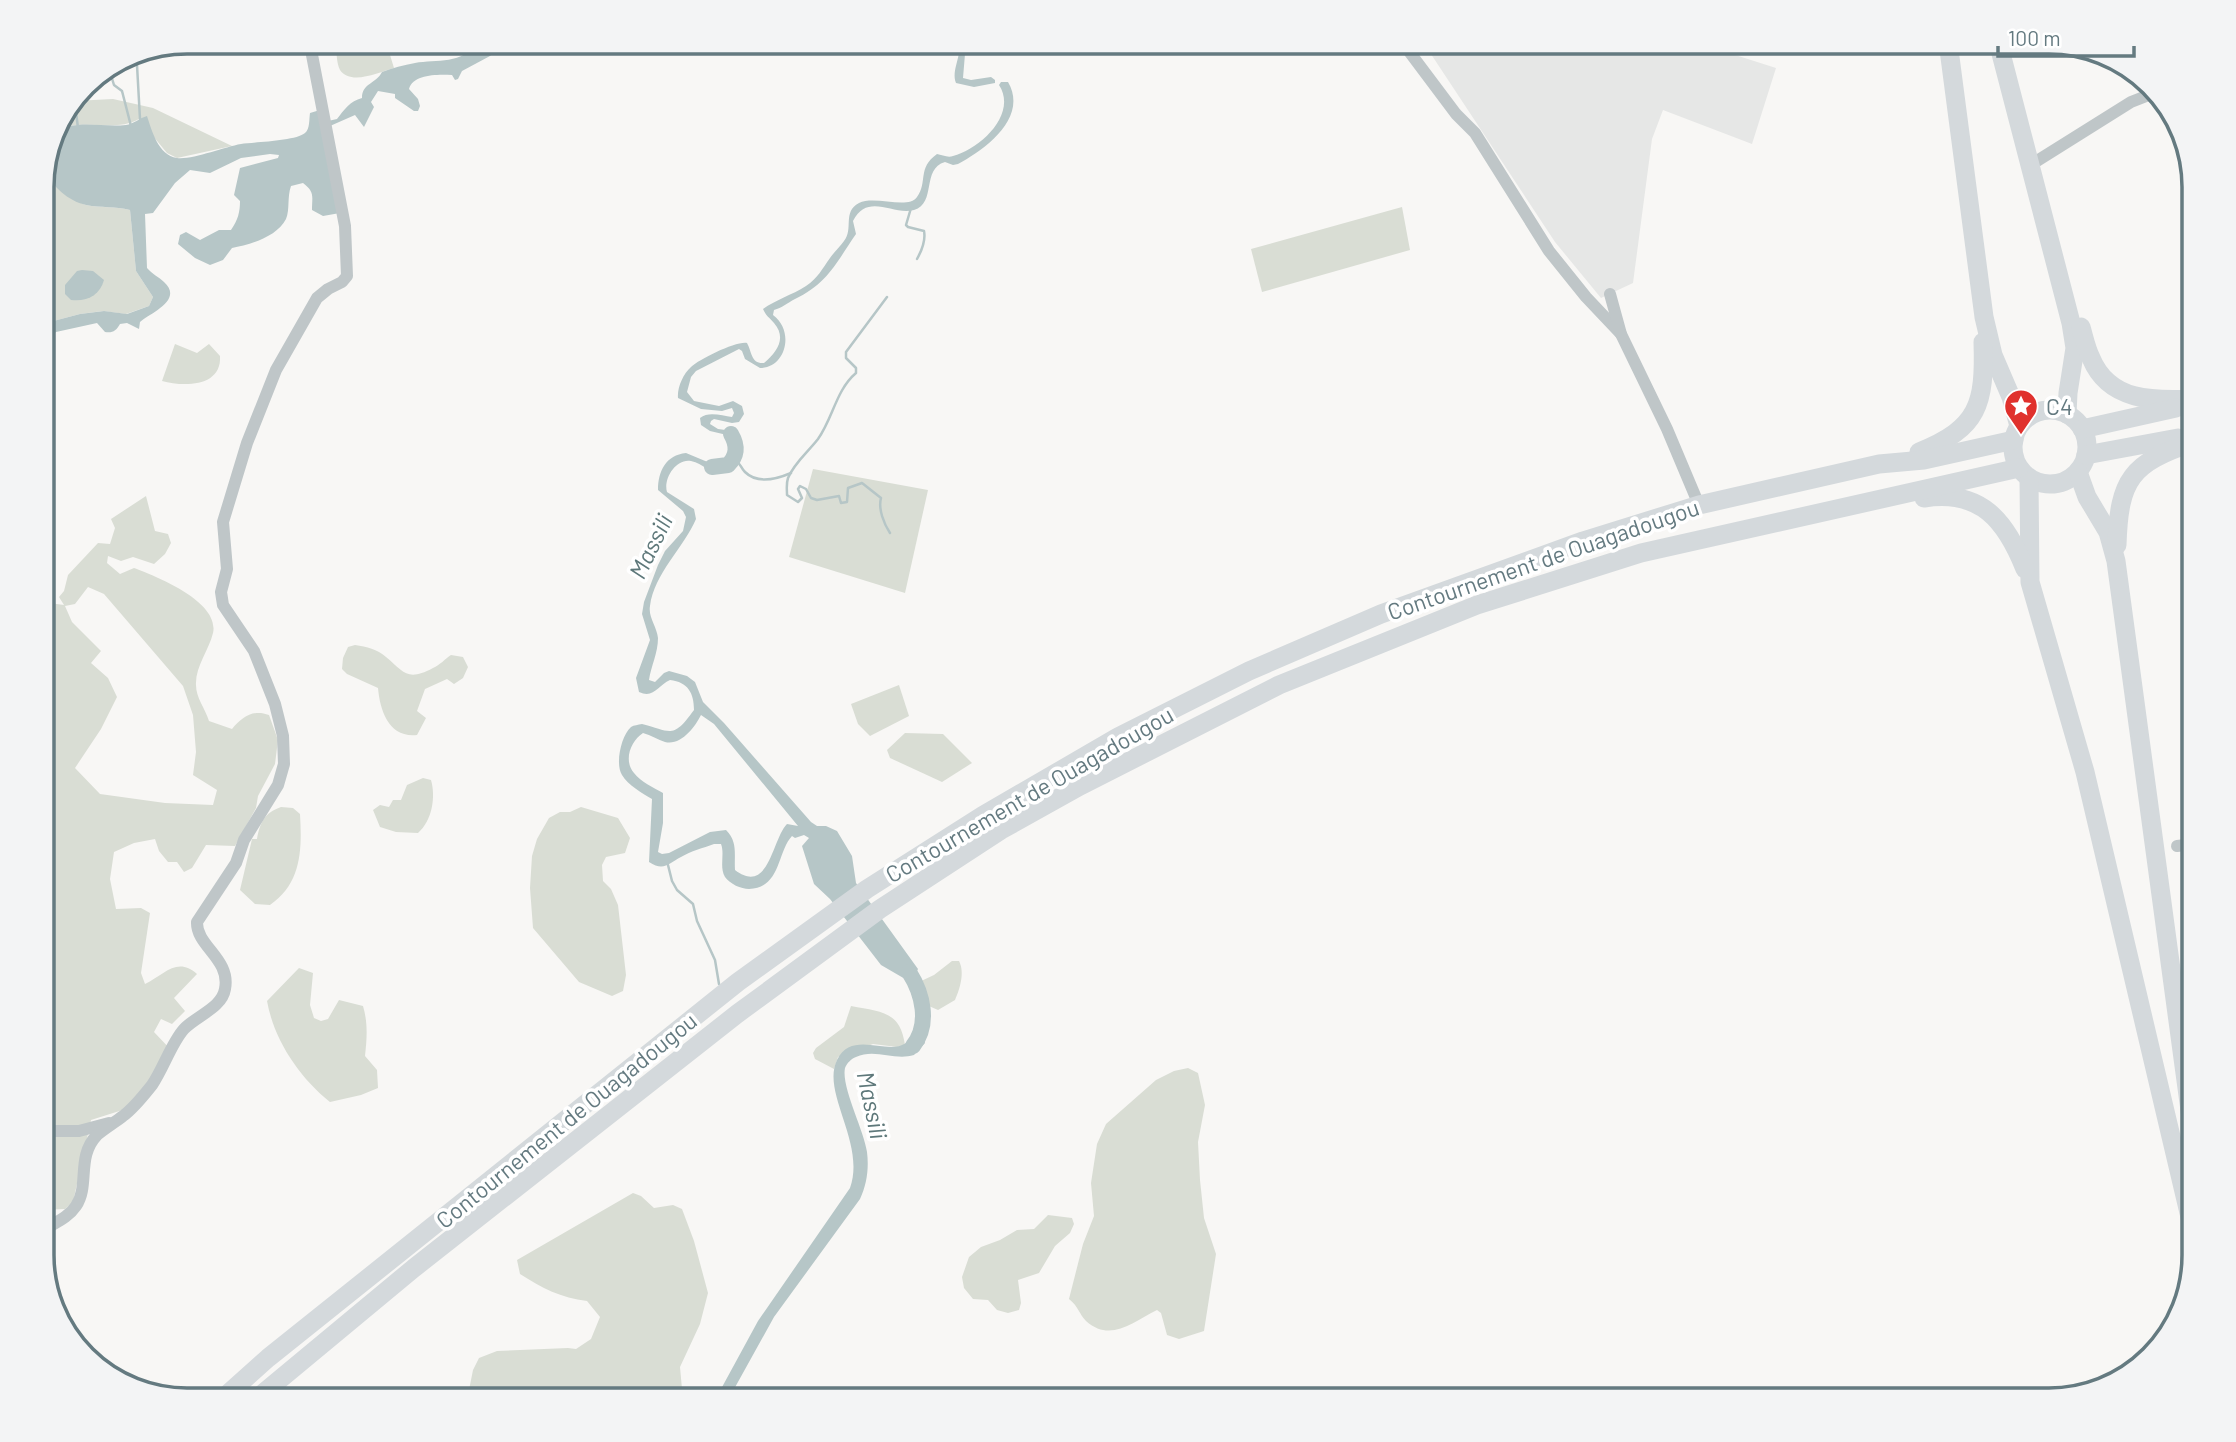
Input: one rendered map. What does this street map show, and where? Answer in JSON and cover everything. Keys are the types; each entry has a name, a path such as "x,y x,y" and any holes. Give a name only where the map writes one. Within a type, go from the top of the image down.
{"highway":[{"path":"1950,54 1984,317 1993,355 2011,397 2016,433 2013,454 2024,473 2030,582"},
{"path":"2001,54 2060,278 2075,348 2067,414"},
{"path":"2060,278 2074,309 2091,360 2101,376 2116,389 2134,397 2154,400 2182,399"},
{"path":"1879,464 1938,444 1954,435 1968,421 1979,405 1983,387 1984,317"},
{"path":"2082,429 2182,407"},
{"path":"2016,433 2026,419 2043,411 2053,410 2067,414 2082,429 2087,440 2082,463 2087,497 2108,532 2116,561 2182,1051"},
{"name":"Contournement de Ouagadougou","path":"234,1388 738,982 867,889 982,816 1118,737 1248,671 1381,614 1583,541 1699,505 1879,464 1924,460 2016,433"},
{"path":"2024,473 2048,485 2057,484 2066,481 2082,463 2182,438"},
{"path":"2116,561 2120,500 2131,479 2146,463 2182,446"},
{"name":"Contournement de Ouagadougou","path":"269,1388 414,1268 737,1014 850,930 1002,830 1080,786 1279,685 1477,606 1641,553 1959,480 2024,473"},
{"path":"1885,499 1911,500 1938,495 1961,497 1979,504 1994,515 2008,533 2030,582 2085,772 2182,1183"}],"street":[{"path":"55,1224 75,1208 79,1200 83,1164 89,1146 124,1115 153,1083 183,1030 219,1000 225,991 226,975 197,929 197,922 236,863 244,840 278,785 284,765 283,736 275,704 254,652 223,605 221,592 227,569 222,532 247,443 276,370 317,298 347,276 345,226 312,54"},
{"path":"1411,54 1456,114 1475,133 1549,251 1586,297 1621,334"},
{"path":"2029,166 2131,102 2145,96"},
{"path":"1610,294 1621,334 1667,429 1699,505"},
{"path":"2176,846 2182,845"},
{"path":"55,1131 79,1131 113,1122"}],"shaded area":[{"path":"337,54 390,54 394,68 366,77 351,77 345,75 339,67"},
{"path":"464,54 492,54 462,71 458,79 455,80 452,75 440,75 415,80 409,89 418,99 418,111 395,98 395,94 378,91 371,102 374,107 364,127 355,115 330,126 328,121 337,119 345,109 362,98 364,89 382,72 415,63 457,58"},
{"path":"959,54 965,54 963,78 971,80 991,77 995,83 974,87 956,83"},
{"path":"1431,54 1732,54 1776,68 1752,144 1663,110 1652,139 1633,283 1601,298 1555,242"},
{"path":"1001,82 1008,82 1013,95 1013,108 1001,131 980,150 958,164 945,162 938,166 933,171 925,201 914,210 873,206 859,212 853,221 856,234 824,279 806,293 774,310 773,315 784,330 785,339 784,348 776,362 760,368 745,359 739,349 696,371 691,377 687,392 694,401 719,406 733,401 742,406 744,414 739,422 714,419 710,424 718,429 733,431 738,445 737,454 733,454 727,435 710,431 701,425 700,418 711,414 732,417 732,408 722,411 701,409 678,398 685,373 710,355 742,343 747,343 757,362 764,363 769,359 779,344 780,334 763,309 806,286 817,277 847,236 849,216 859,203 913,201 920,191 931,159 937,154 949,157 964,152 984,138 993,129 1004,107 1004,96 999,85"},
{"path":"113,99 153,108 232,146 177,158 167,153 139,119 118,125 69,127 87,100"},
{"path":"320,110 340,213 323,216 312,210 312,195 309,189 303,183 291,186 286,219 276,231 262,239 232,248 223,260 210,265 195,258 178,244 180,235 186,232 200,240 219,230 231,230 240,209 240,201 234,195 240,168 278,158 279,155 241,158 210,173 190,170 175,183 153,213 145,214 147,268 169,289 168,300 140,322 139,329 127,323 120,324 112,332 105,332 97,323 55,333 55,321 104,311 127,314 149,306 153,297 136,271 130,210 79,203 55,186 59,153 70,126 126,125 147,116 160,147 170,156 183,158 241,144 300,136 308,129 310,113"},
{"path":"55,183 86,205 130,210 136,271 153,297 149,306 126,314 103,311 55,321"},
{"path":"1402,207 1410,250 1262,292 1251,249"},
{"path":"77,271 93,271 104,280 92,296 71,300 65,294 65,285"},
{"path":"175,344 197,353 209,344 220,356 215,374 191,384 162,381"},
{"path":"686,453 710,463 729,461 732,466 726,471 715,473 697,463 685,461 672,470 667,481 667,492 694,509 696,519 663,572 653,594 650,610 658,638 649,680 655,682 669,671 687,676 695,682 703,702 811,822 837,831 852,856 856,883 918,969 915,975 920,991 916,991 912,983 881,965 830,899 814,884 802,846 809,838 804,835 795,838 792,836 767,883 749,889 736,886 725,877 721,844 693,851 663,866 649,862 652,799 625,779 620,770 619,757 624,737 631,727 642,724 671,731 681,726 694,710 689,689 681,683 670,680 652,693 644,694 639,692 636,678 650,640 642,614 644,602 658,565 665,551 683,531 686,517 683,511 658,490 664,465 679,454","holes":["701,715 714,724 798,826 787,824 768,862 755,876 746,876 735,870 734,844 726,830 710,832 669,853 658,852 663,823 663,793 637,776 629,762 632,746 643,733 671,742 687,734"]},
{"path":"813,469 928,490 905,593 789,557"},
{"path":"146,496 155,531 168,534 171,543 165,554 154,564 133,557 121,561 108,556 107,563 120,574 134,568 171,584 207,611 213,622 213,633 196,678 196,685 197,694 209,721 232,729 248,715 263,713 269,715 278,740 275,764 258,796 256,808 235,846 206,845 192,868 184,872 177,862 168,862 159,851 155,839 134,843 114,852 110,879 116,909 141,908 150,913 141,973 145,984 177,967 190,969 197,974 174,998 185,1011 172,1024 161,1019 154,1032 172,1051 132,1107 91,1120 73,1202 65,1209 55,1209 55,604 64,605 59,597 64,591 68,575 98,543 110,544 115,528 111,519","holes":["88,587 104,594 183,686 193,715 196,752 193,775 217,790 213,805 165,803 100,794 75,768 101,729 117,697 108,678 91,663 101,651 72,622 65,606 75,604"]},
{"path":"355,645 379,652 411,675 436,667 451,655 463,657 468,667 463,678 454,684 447,679 425,689 417,711 426,718 417,735 407,735 393,728 388,721 378,688 342,669 348,647"},
{"path":"899,685 909,716 870,736 858,724 851,704"},
{"path":"905,733 943,734 972,763 942,782 890,758 887,750"},
{"path":"423,778 431,780 433,794 430,815 423,828 418,833 396,832 380,827 373,810 380,805 389,807 393,800 401,800 407,785"},
{"path":"281,807 293,808 300,814 298,864 281,896 270,905 255,904 240,890 252,839 257,839 261,823 267,816"},
{"path":"581,807 618,818 630,838 625,853 606,857 602,865 603,881 611,889 618,905 626,975 623,991 612,996 579,982 533,928 530,888 532,856 537,839 549,818"},
{"path":"952,961 959,961 962,970 955,1000 938,1010 922,1003 918,991 919,982 934,975"},
{"path":"299,968 313,973 310,1005 314,1018 321,1021 328,1019 339,1000 363,1006 367,1031 365,1056 377,1070 378,1088 330,1102 308,1081 290,1057 275,1030 267,1001"},
{"path":"851,1006 880,1012 893,1019 899,1025 905,1045 897,1047 873,1044 838,1057 834,1069 815,1059 813,1053 816,1048 844,1027"},
{"path":"917,1029 922,1029 925,1043 914,1055 863,1055 852,1059 846,1066 846,1086 867,1152 867,1176 860,1199 774,1317 735,1388 722,1388 758,1321 850,1188 852,1154 835,1088 837,1060 843,1051 851,1047 895,1047 909,1040"},
{"path":"1188,1068 1198,1073 1205,1105 1198,1142 1200,1180 1204,1218 1216,1254 1204,1331 1179,1339 1167,1335 1161,1313 1157,1310 1122,1328 1104,1330 1095,1327 1086,1321 1069,1299 1083,1244 1094,1216 1091,1183 1097,1144 1106,1124 1156,1080 1174,1071"},
{"path":"633,1193 641,1196 654,1208 673,1205 682,1209 708,1293 700,1324 680,1367 682,1388 469,1388 479,1358 497,1351 576,1349 591,1339 600,1317 587,1301 560,1295 520,1274 517,1260"},
{"path":"1048,1215 1072,1218 1074,1224 1070,1233 1055,1246 1039,1273 1018,1280 1021,1303 1019,1310 1008,1313 997,1310 988,1300 973,1299 964,1288 962,1277 969,1257 981,1247 1017,1230 1034,1229"}],"waterway":[{"path":"137,65 140,119"},
{"path":"112,78 114,85 122,91 131,126"},
{"path":"76,115 78,128"},
{"path":"911,208 906,225 924,231 923,245 917,259"},
{"path":"887,297 846,352 846,358 856,368 856,373 839,396 818,439 797,462 787,480 787,495 798,502 802,498 798,489 800,486 806,489 811,498 817,500 839,496 841,503 847,502 848,488 862,483 881,498 882,516 890,533"},
{"name":"Massili","path":"712,467 728,465 733,458 736,447 731,434"},
{"path":"734,459 745,472 755,478 773,478 791,473"},
{"path":"668,865 677,890 693,904 697,921 715,960 719,984"},
{"name":"Massili","path":"909,972 923,1009 922,1028 913,1046"}],"place":[{"name":"C4","path":"2021,436"}]}
